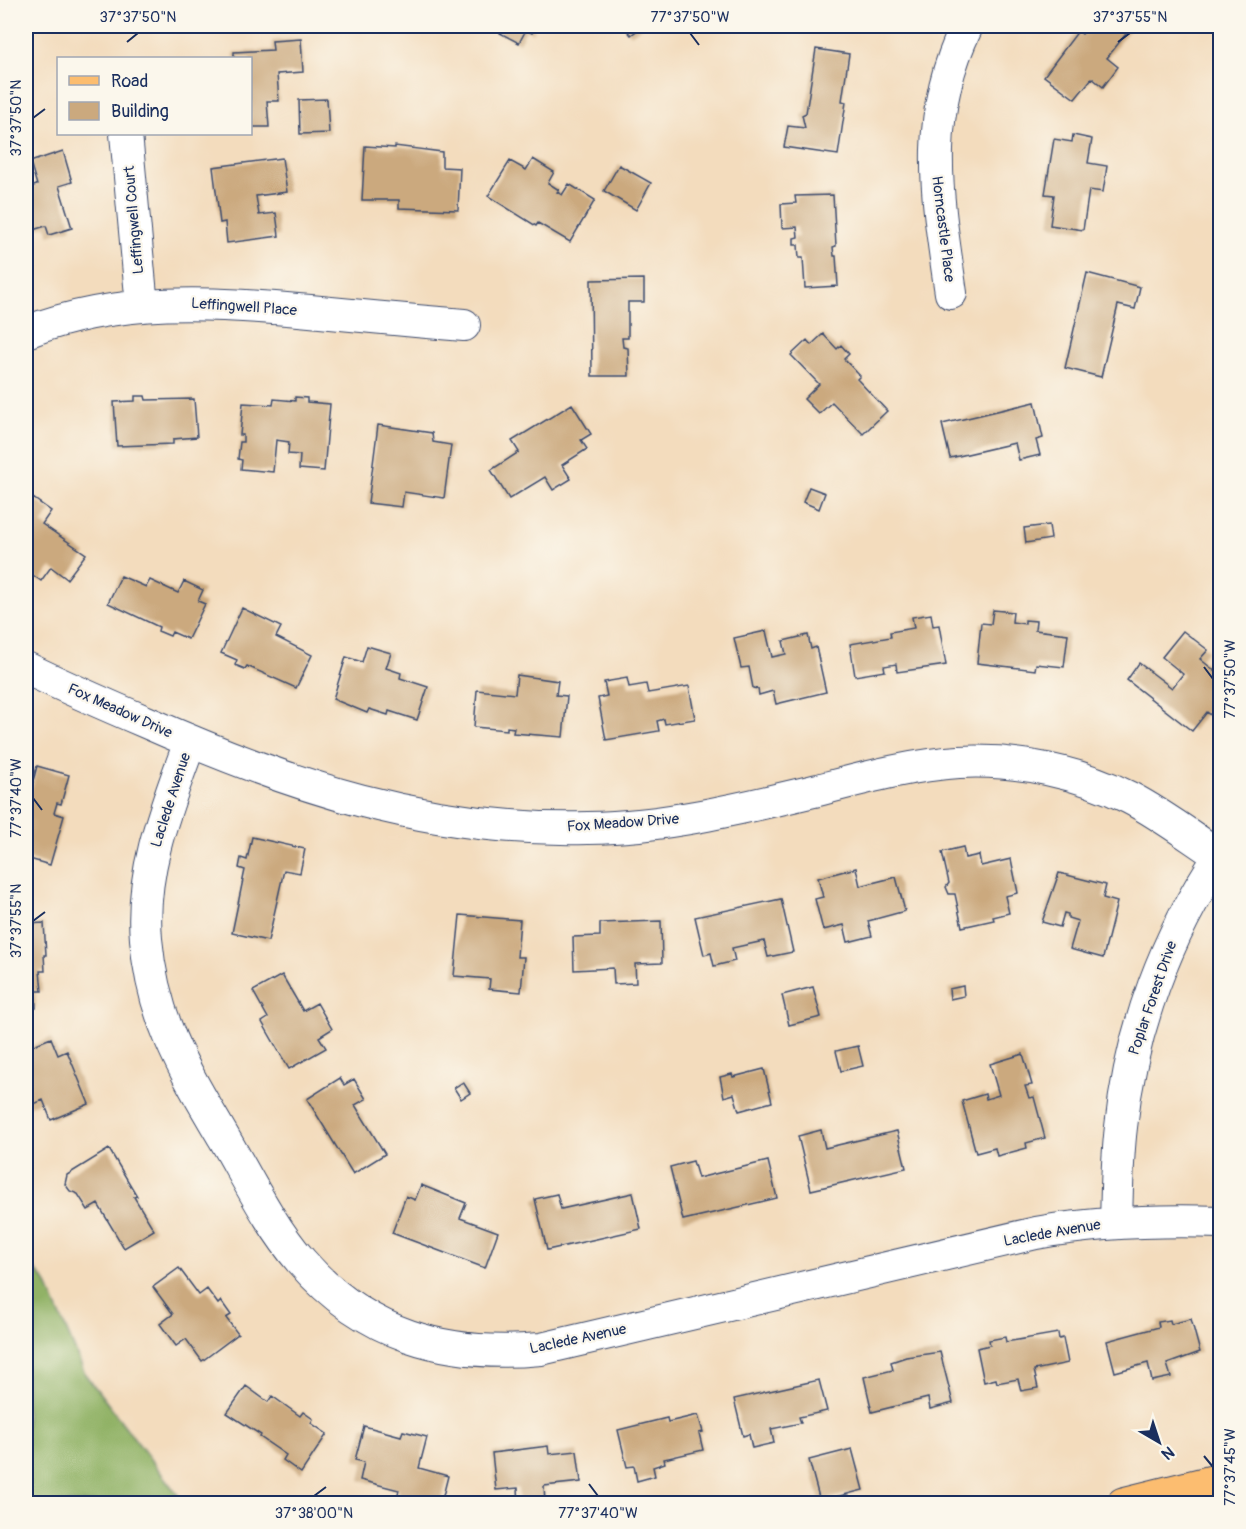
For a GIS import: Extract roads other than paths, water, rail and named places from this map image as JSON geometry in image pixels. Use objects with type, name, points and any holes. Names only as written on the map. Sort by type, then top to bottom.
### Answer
[{"type":"main road","points":[[1123,1503],[1221,1480]]},
{"type":"street","name":"Horncastle Place","points":[[951,293],[936,191],[935,160],[942,90],[966,26]]},
{"type":"street","name":"Leffingwell Court","points":[[126,135],[142,306]]},
{"type":"street","name":"Leffingwell Place","points":[[26,332],[108,309],[177,302],[464,325]]},
{"type":"street","name":"Fox Meadow Drive","points":[[26,668],[220,756],[321,791],[399,812],[483,824],[592,828],[681,820],[936,764],[963,762],[1020,765],[1075,777],[1130,798],[1220,856]]},
{"type":"street","name":"Laclede Avenue","points":[[190,742],[162,817],[147,888],[146,937],[159,1013],[178,1059],[279,1230],[300,1260],[339,1298],[392,1330],[424,1341],[475,1352],[541,1349],[1036,1233],[1087,1224],[1158,1220],[1221,1222]]},
{"type":"street","name":"Poplar Forest Drive","points":[[1116,1223],[1121,1128],[1137,1038],[1158,976],[1176,933],[1198,889],[1220,856]]}]
